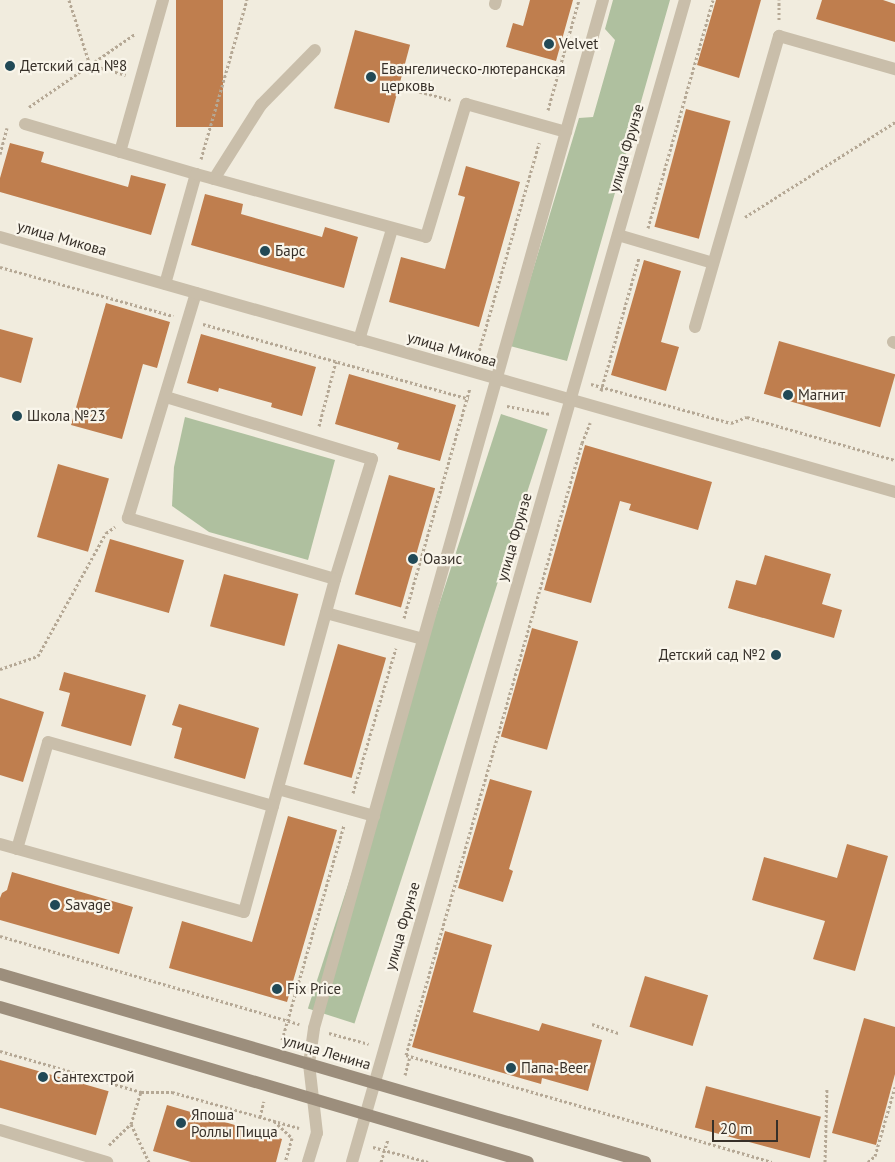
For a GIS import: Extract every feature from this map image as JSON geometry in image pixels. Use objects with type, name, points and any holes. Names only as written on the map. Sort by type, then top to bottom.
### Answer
[{"type":"street","points":[[120,152],[164,0]]},
{"type":"street","points":[[308,1162],[317,1133],[309,1064],[314,1028],[603,0]]},
{"type":"street","name":"улица Фрунзе","points":[[365,1113],[685,0]]},
{"type":"street","points":[[695,326],[779,36],[895,69]]},
{"type":"street","points":[[214,179],[261,105],[314,50]]},
{"type":"street","points":[[25,124],[426,238],[466,104],[566,132]]},
{"type":"street","points":[[165,284],[196,174]]},
{"type":"street","points":[[360,340],[392,229]]},
{"type":"street","points":[[618,235],[713,263]]},
{"type":"street","name":"улица Микова","points":[[0,237],[895,492]]},
{"type":"street","points":[[196,293],[128,518],[335,579]]},
{"type":"street","points":[[0,844],[244,912],[335,579],[372,459],[166,397]]},
{"type":"street","points":[[326,613],[423,639]]},
{"type":"street","points":[[18,849],[48,742],[273,806]]},
{"type":"street","points":[[278,789],[374,816]]},
{"type":"street","name":"улица Ленина","points":[[0,974],[645,1162]]},
{"type":"street","points":[[0,1006],[314,1097],[528,1162]]},
{"type":"street","points":[[352,1162],[365,1113]]},
{"type":"street","points":[[0,1130],[100,1160]]},
{"type":"path","points":[[70,0],[90,65]]},
{"type":"path","points":[[196,174],[247,0]]},
{"type":"path","points":[[278,1055],[468,398],[478,355],[579,0]]},
{"type":"path","points":[[596,407],[713,0]]},
{"type":"path","points":[[26,109],[158,18]]},
{"type":"path","points":[[90,65],[140,80]]},
{"type":"path","points":[[410,89],[466,104]]},
{"type":"path","points":[[722,233],[895,122]]},
{"type":"path","points":[[0,267],[468,398],[591,421],[582,443],[406,1055]]},
{"type":"path","points":[[469,352],[501,361]]},
{"type":"path","points":[[315,441],[336,361]]},
{"type":"path","points":[[576,380],[732,422],[747,416],[895,460]]},
{"type":"path","points":[[0,669],[38,656],[106,533],[128,518]]},
{"type":"path","points":[[592,1024],[618,1033]]},
{"type":"path","points":[[0,1051],[141,1092],[172,1092],[317,1133]]},
{"type":"path","points":[[260,1116],[269,1085]]},
{"type":"path","points":[[868,1162],[876,1156],[895,1086]]},
{"type":"path","points":[[825,1162],[827,1088]]},
{"type":"path","points":[[100,1160],[131,1124],[141,1092]]},
{"type":"path","points":[[273,1120],[292,1138],[285,1162]]},
{"type":"path","points":[[131,1124],[149,1162]]},
{"type":"path","points":[[357,1143],[428,1162]]},
{"type":"green space","points":[[613,0],[670,0],[567,361],[510,346],[579,118],[593,117],[615,40],[605,29]]},
{"type":"green space","points":[[501,414],[548,429],[354,1024],[308,1008]]},
{"type":"green space","points":[[185,417],[335,460],[308,560],[209,532],[172,506],[174,467]]},
{"type":"building","points":[[176,0],[223,0],[223,127],[176,127]]},
{"type":"building","points":[[530,0],[573,0],[556,61],[506,47],[513,23],[523,26]]},
{"type":"building","points":[[716,0],[761,0],[739,78],[697,65]]},
{"type":"building","points":[[822,0],[883,0],[895,4],[895,42],[816,19]]},
{"type":"building","name":"Евангелическо-лютеранская церковь","points":[[355,30],[410,45],[389,123],[334,108]]},
{"type":"building","points":[[686,109],[730,121],[699,239],[654,227]]},
{"type":"building","points":[[10,143],[44,152],[41,162],[128,187],[131,175],[166,184],[151,235],[0,192],[0,178]]},
{"type":"building","points":[[466,166],[520,182],[479,327],[389,302],[401,257],[445,269],[465,197],[458,195]]},
{"type":"building","points":[[205,194],[243,204],[241,214],[322,237],[325,227],[358,237],[344,288],[191,245]]},
{"type":"building","points":[[644,260],[681,271],[661,342],[679,347],[666,391],[611,375]]},
{"type":"building","points":[[106,303],[170,322],[157,368],[143,364],[122,439],[71,425]]},
{"type":"building","points":[[0,329],[33,338],[21,383],[0,377]]},
{"type":"building","points":[[201,334],[316,367],[302,416],[271,407],[272,403],[219,388],[218,392],[187,383]]},
{"type":"building","points":[[779,341],[895,374],[880,427],[764,394]]},
{"type":"building","points":[[349,374],[456,405],[440,461],[397,449],[399,443],[335,424]]},
{"type":"building","points":[[585,445],[712,482],[698,530],[629,510],[631,504],[620,501],[591,603],[544,590]]},
{"type":"building","points":[[58,464],[109,479],[88,552],[37,537]]},
{"type":"building","points":[[389,475],[435,488],[401,607],[355,594]]},
{"type":"building","points":[[110,539],[184,560],[169,613],[95,592]]},
{"type":"building","points":[[765,555],[831,574],[822,604],[842,610],[834,638],[728,608],[736,580],[756,585]]},
{"type":"building","points":[[224,574],[298,594],[284,646],[210,626]]},
{"type":"building","points":[[532,628],[578,641],[547,750],[501,737]]},
{"type":"building","points":[[338,644],[386,658],[352,778],[304,764]]},
{"type":"building","points":[[64,672],[146,695],[131,746],[61,726],[70,693],[59,690]]},
{"type":"building","points":[[0,698],[44,712],[23,782],[0,775]]},
{"type":"building","points":[[179,704],[259,728],[245,779],[174,758],[182,728],[172,725]]},
{"type":"building","points":[[490,779],[532,791],[509,869],[513,871],[503,902],[458,888]]},
{"type":"building","points":[[288,816],[337,830],[287,1002],[169,968],[182,921],[252,942]]},
{"type":"building","points":[[847,844],[888,856],[855,971],[813,959],[825,921],[752,900],[764,857],[837,878]]},
{"type":"building","points":[[12,872],[133,907],[119,954],[0,920],[0,898],[2,893],[7,890]]},
{"type":"building","points":[[445,931],[492,945],[473,1012],[539,1031],[542,1023],[602,1040],[588,1091],[542,1078],[541,1084],[412,1047]]},
{"type":"building","points":[[645,976],[708,995],[693,1046],[630,1027]]},
{"type":"building","points":[[864,1018],[895,1027],[895,1074],[876,1145],[832,1133]]},
{"type":"building","points":[[0,1060],[109,1091],[96,1135],[0,1108]]},
{"type":"building","points":[[706,1086],[821,1117],[810,1158],[695,1128]]},
{"type":"building","points":[[167,1105],[282,1139],[276,1162],[191,1162],[153,1151]]},
{"type":"place","name":"Velvet","points":[[549,44]]},
{"type":"place","name":"Детский сад №8","points":[[10,66]]},
{"type":"place","name":"Евангелическо-лютеранская церковь","points":[[371,77]]},
{"type":"place","name":"Барс","points":[[265,251]]},
{"type":"place","name":"Магнит","points":[[788,395]]},
{"type":"place","name":"Школа №23","points":[[17,416]]},
{"type":"place","name":"Оазис","points":[[413,559]]},
{"type":"place","name":"Детский сад №2","points":[[776,655]]},
{"type":"place","name":"Savage","points":[[55,905]]},
{"type":"place","name":"Fix Price","points":[[277,989]]},
{"type":"place","name":"Папа-Beer","points":[[511,1068]]},
{"type":"place","name":"Сантехстрой","points":[[43,1077]]},
{"type":"place","name":"Япоша Роллы Пицца","points":[[181,1123]]}]
